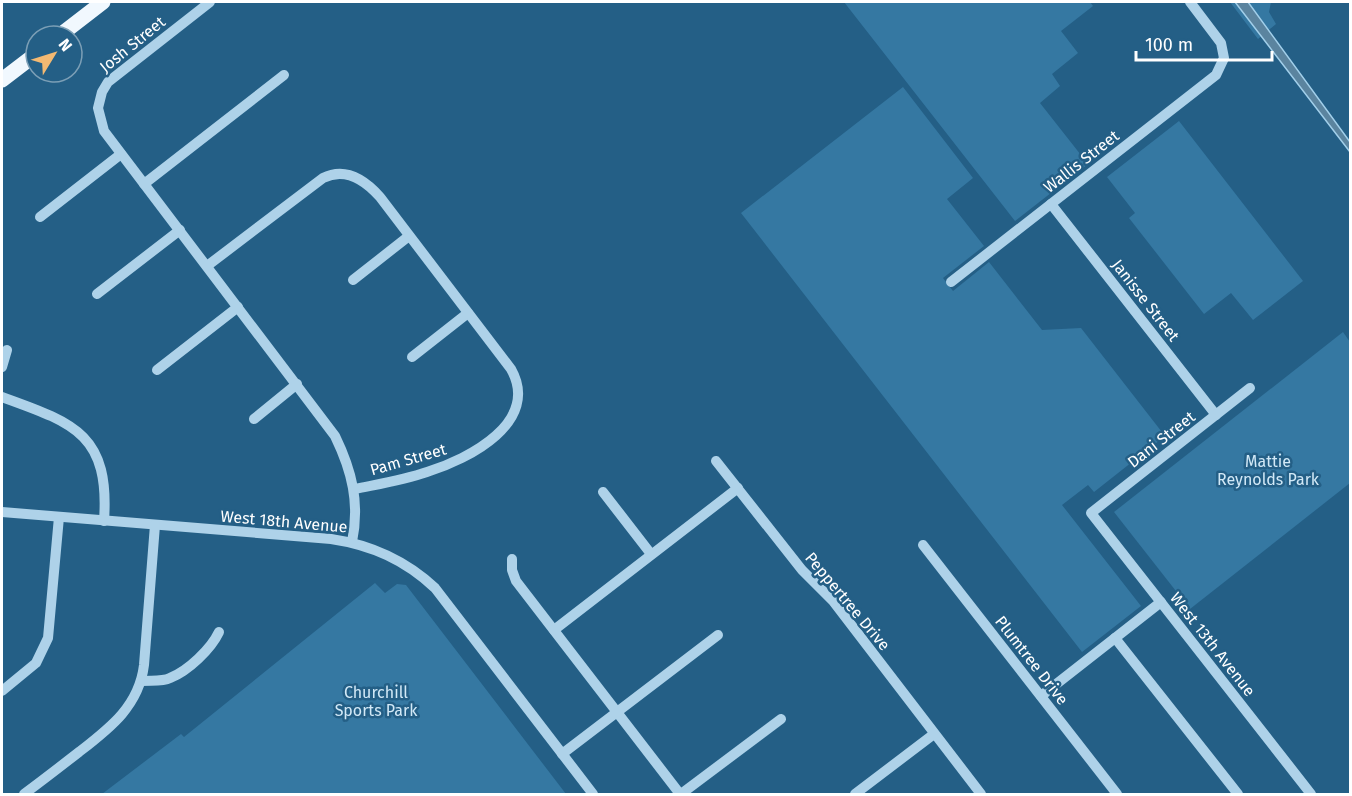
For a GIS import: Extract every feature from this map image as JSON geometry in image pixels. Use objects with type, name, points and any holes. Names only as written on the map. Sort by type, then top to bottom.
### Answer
[{"type":"main road","points":[[75,24],[103,2]]},
{"type":"main road","points":[[2,80],[24,63]]},
{"type":"street","name":"Josh Street","points":[[210,2],[110,79],[99,99],[99,117],[104,131],[121,154],[335,436],[349,468],[355,489],[355,521],[352,542]]},
{"type":"street","name":"Wallis Street","points":[[951,282],[1216,75],[1224,58],[1221,43],[1190,2]]},
{"type":"street","points":[[144,184],[284,75]]},
{"type":"street","points":[[40,217],[121,154]]},
{"type":"street","name":"Pam Street","points":[[207,266],[318,181],[333,174],[349,175],[366,183],[380,197],[511,369],[518,383],[519,400],[510,421],[485,443],[451,463],[416,476],[355,489]]},
{"type":"street","name":"Janisse Street","points":[[1051,204],[1216,415]]},
{"type":"street","points":[[97,294],[180,230]]},
{"type":"street","points":[[353,280],[409,236]]},
{"type":"street","points":[[157,370],[238,307]]},
{"type":"street","points":[[412,357],[468,313]]},
{"type":"street","points":[[2,367],[7,350]]},
{"type":"street","points":[[254,419],[297,384]]},
{"type":"street","name":"Dani Street","points":[[1091,513],[1250,388]]},
{"type":"street","points":[[2,397],[56,417],[83,437],[94,452],[102,470],[105,489],[104,521]]},
{"type":"street","name":"Peppertree Drive","points":[[716,460],[807,576],[833,601],[981,795]]},
{"type":"street","points":[[554,630],[738,488]]},
{"type":"street","points":[[603,492],[651,554]]},
{"type":"street","name":"West 18th Avenue","points":[[2,512],[352,542],[403,563],[435,588],[593,795]]},
{"type":"street","name":"West 13th Avenue","points":[[1091,513],[1311,795]]},
{"type":"street","points":[[2,691],[36,663],[48,638],[59,517]]},
{"type":"street","points":[[24,795],[114,724],[130,705],[141,681],[144,665],[155,525]]},
{"type":"street","name":"Plumtree Drive","points":[[923,544],[1117,795]]},
{"type":"street","points":[[512,559],[512,570],[516,581],[681,795],[781,719]]},
{"type":"street","points":[[1041,696],[1161,602]]},
{"type":"street","points":[[141,681],[165,680],[177,675],[209,649],[219,632]]},
{"type":"street","points":[[562,754],[718,635]]},
{"type":"street","points":[[1115,638],[1238,795]]},
{"type":"street","points":[[855,795],[934,734]]},
{"type":"green space","points":[[844,2],[1090,2],[1093,6],[1061,31],[1078,53],[1052,74],[1060,86],[1040,103],[1088,164],[1015,221]]},
{"type":"green space","points":[[1230,2],[1271,2],[1269,12],[1276,24],[1258,39]]},
{"type":"green space","points":[[903,87],[973,178],[947,199],[984,246],[943,278],[953,291],[989,262],[1042,330],[1081,328],[1165,436],[1094,492],[1088,485],[1062,505],[1141,606],[1082,652],[741,213]]},
{"type":"green space","points":[[1179,121],[1303,281],[1253,320],[1231,293],[1204,314],[1129,218],[1135,213],[1107,177]]},
{"type":"green space","name":"Mattie Reynolds Park","points":[[1343,332],[1350,342],[1350,483],[1190,609],[1114,512]]},
{"type":"green space","name":"Churchill Sports Park","points":[[375,583],[385,593],[397,584],[406,585],[566,794],[102,794],[181,734],[184,737]]},
{"type":"shaded area","points":[[1235,2],[1248,2],[1350,142],[1350,152]]}]
